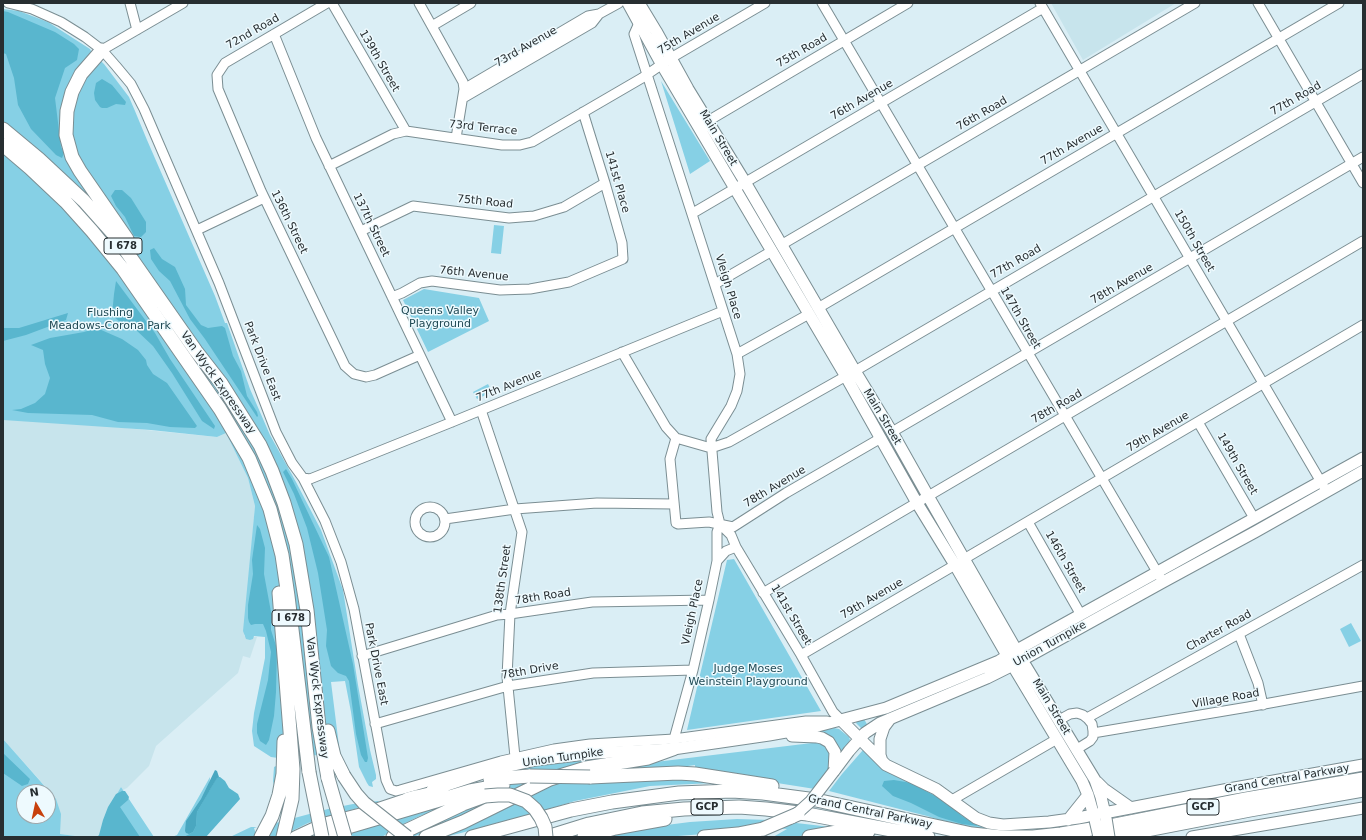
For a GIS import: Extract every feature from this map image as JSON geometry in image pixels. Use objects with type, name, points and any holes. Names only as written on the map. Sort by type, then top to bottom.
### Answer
[{"type":"highway","points":[[102,50],[81,74],[69,101],[66,120],[66,135],[72,157],[80,171],[201,346],[220,383]]},
{"type":"highway","name":"Van Wyck Expressway","points":[[3,129],[39,159],[84,201],[117,238],[220,383],[254,434],[266,458],[289,517],[296,544],[306,610],[319,727],[328,778],[345,837]]},
{"type":"highway","name":"Van Wyck Expressway","points":[[3,145],[66,202],[123,269],[217,404],[254,468],[272,515],[283,562],[309,772],[322,837]]},
{"type":"highway","points":[[254,468],[276,572],[280,605],[292,799],[283,837]]},
{"type":"highway","points":[[306,610],[320,665],[330,742],[337,763],[356,794],[364,803],[407,837]]},
{"type":"highway","points":[[426,837],[458,824],[542,782],[586,768],[648,758],[674,744]]},
{"type":"highway","points":[[260,837],[277,802],[282,781],[289,768]]},
{"type":"highway","points":[[408,799],[485,780],[530,776],[590,777],[669,773],[695,774],[800,790],[851,807]]},
{"type":"highway","name":"Grand Central Parkway","points":[[472,837],[584,807],[629,799],[679,793],[732,792],[792,796],[851,807],[960,832],[1002,837],[1033,836],[1061,834],[1110,826],[1239,800],[1363,779]]},
{"type":"highway","points":[[322,837],[341,829],[470,791],[503,785],[522,790],[541,804],[549,819],[553,837]]},
{"type":"highway","name":"GCP","points":[[1110,837],[1363,790]]},
{"type":"highway","points":[[393,837],[470,801],[485,796],[498,795],[510,795],[526,801],[535,809],[541,818],[545,827],[546,837]]},
{"type":"highway","points":[[1283,804],[1363,797]]},
{"type":"highway","points":[[508,837],[629,799]]},
{"type":"highway","name":"Grand Central Parkway","points":[[546,837],[589,824],[629,815],[711,807],[752,807],[786,811],[827,817],[927,837]]},
{"type":"highway","points":[[584,837],[615,828],[652,821],[723,814],[772,815],[870,826]]},
{"type":"highway","points":[[704,837],[760,833],[798,814]]},
{"type":"highway","points":[[809,837],[846,831],[927,837]]},
{"type":"main road","name":"Main Street","points":[[628,3],[639,23],[666,62],[688,89],[745,182],[776,248]]},
{"type":"main road","name":"Main Street","points":[[639,3],[656,31],[666,62],[735,188],[776,248],[850,373],[892,432],[928,496],[960,562],[1015,658],[1057,739],[1082,781],[1110,837]]},
{"type":"main road","name":"Main Street","points":[[850,373],[880,438],[917,503],[960,562]]},
{"type":"main road","name":"Union Turnpike","points":[[295,837],[325,823],[408,799],[470,777],[526,762],[595,752],[769,735],[814,727],[886,708],[999,661],[1015,658],[1160,577],[1254,518],[1363,458]]},
{"type":"main road","name":"Union Turnpike","points":[[760,833],[777,829],[798,814],[817,794],[860,739],[872,728],[987,678],[1081,614],[1255,532],[1363,470]]},
{"type":"main road","name":"Main Street","points":[[1015,658],[1059,720],[1095,780],[1101,797],[1099,837]]},
{"type":"main road","points":[[868,713],[868,720],[872,728]]},
{"type":"main road","points":[[882,761],[880,755],[880,739],[884,727],[890,719]]},
{"type":"main road","name":"Grand Central Parkway","points":[[841,720],[882,761],[898,771],[932,786],[976,818],[996,824],[1018,825],[1100,816],[1131,808],[1363,765]]},
{"type":"main road","points":[[769,735],[817,737],[826,739],[835,752],[836,760],[834,771]]},
{"type":"main road","points":[[1095,780],[1104,790],[1131,808]]},
{"type":"main road","points":[[1068,820],[1088,795]]},
{"type":"main road","points":[[1192,837],[1363,808]]},
{"type":"street","name":"Park Drive East","points":[[8,3],[32,10],[61,22],[102,50],[131,84],[144,109],[198,230],[276,432],[292,463],[303,478],[325,521],[342,562],[354,610],[386,780],[390,789],[396,791]]},
{"type":"street","points":[[130,3],[137,30]]},
{"type":"street","points":[[102,50],[183,3]]},
{"type":"street","name":"72nd Road","points":[[217,75],[224,63],[327,3]]},
{"type":"street","name":"139th Street","points":[[332,3],[406,131]]},
{"type":"street","points":[[419,3],[463,82],[463,93],[456,138]]},
{"type":"street","points":[[432,26],[471,3]]},
{"type":"street","name":"73rd Avenue","points":[[463,93],[592,23],[599,14],[619,3]]},
{"type":"street","name":"75th Avenue","points":[[648,74],[765,3]]},
{"type":"street","name":"147th Street","points":[[822,3],[1160,577]]},
{"type":"street","name":"75th Road","points":[[708,121],[908,3]]},
{"type":"street","name":"76th Road","points":[[715,284],[1195,3]]},
{"type":"street","points":[[1258,3],[1363,183]]},
{"type":"street","name":"77th Avenue","points":[[737,354],[1339,3]]},
{"type":"street","name":"150th Street","points":[[1042,5],[1326,491]]},
{"type":"street","name":"76th Avenue","points":[[693,213],[881,103],[1042,5]]},
{"type":"street","name":"Vleigh Place","points":[[639,23],[634,34],[693,213],[737,354],[740,374],[737,391],[731,406],[712,439],[717,512],[720,524],[717,532],[717,561],[693,670],[674,744]]},
{"type":"street","name":"137th Street","points":[[274,34],[316,138],[452,422]]},
{"type":"street","name":"73rd Terrace","points":[[329,166],[393,134],[406,131],[502,145],[520,145],[532,142],[648,74]]},
{"type":"street","name":"77th Road","points":[[712,448],[729,442],[750,431],[1363,74]]},
{"type":"street","name":"136th Street","points":[[217,75],[218,89],[264,198],[345,366],[354,374],[366,377],[375,375],[420,355]]},
{"type":"street","name":"141st Place","points":[[583,112],[622,244],[623,259]]},
{"type":"street","name":"78th Avenue","points":[[892,432],[1028,354],[1363,157]]},
{"type":"street","name":"75th Road","points":[[361,231],[413,206],[509,218],[534,216],[564,207],[605,183]]},
{"type":"street","points":[[198,230],[264,198]]},
{"type":"street","name":"78th Road","points":[[763,593],[1363,241]]},
{"type":"street","name":"76th Avenue","points":[[392,297],[420,283],[432,281],[500,290],[530,289],[569,282],[623,259]]},
{"type":"street","name":"77th Avenue","points":[[303,478],[310,479],[723,311]]},
{"type":"street","name":"79th Avenue","points":[[801,655],[1363,325]]},
{"type":"street","points":[[622,352],[666,427],[676,438],[712,448]]},
{"type":"street","name":"138th Street","points":[[481,410],[522,532],[510,614],[507,676],[514,757]]},
{"type":"street","name":"149th Street","points":[[1198,422],[1254,518]]},
{"type":"street","points":[[445,519],[515,509],[597,503],[673,504],[670,459],[676,438]]},
{"type":"street","name":"78th Avenue","points":[[673,504],[676,523],[678,524],[709,522],[733,527],[786,493],[880,438]]},
{"type":"street","name":"146th Street","points":[[1028,522],[1081,614]]},
{"type":"street","name":"141st Street","points":[[720,524],[731,536],[833,712],[841,720]]},
{"type":"street","points":[[717,561],[729,549],[736,547]]},
{"type":"street","name":"Charter Road","points":[[1087,718],[1363,565]]},
{"type":"street","name":"78th Road","points":[[362,656],[497,615],[592,602],[709,600]]},
{"type":"street","points":[[1239,634],[1258,683],[1263,705]]},
{"type":"street","name":"78th Drive","points":[[375,724],[508,686],[593,673],[693,670]]},
{"type":"street","name":"Village Road","points":[[1093,733],[1263,705],[1363,686]]},
{"type":"street","points":[[1059,720],[1070,714],[1077,713],[1087,718],[1092,724],[1093,737],[1090,742],[1077,749]]},
{"type":"street","name":"Union Turnpike","points":[[396,791],[514,757],[554,749],[590,744],[674,744],[806,721],[841,720]]},
{"type":"street","points":[[952,800],[1057,739]]},
{"type":"shaded area","points":[[1051,3],[1176,3],[1083,60]]},
{"type":"shaded area","points":[[3,11],[55,32],[79,49],[77,60],[65,68],[55,98],[61,147],[64,153],[62,158],[56,155],[31,129],[18,105],[14,78],[6,54],[3,53]]},
{"type":"shaded area","points":[[102,79],[112,85],[126,102],[125,105],[116,104],[107,108],[100,107],[95,100],[94,93],[96,83]]},
{"type":"shaded area","points":[[115,190],[122,190],[131,198],[146,222],[146,232],[141,237],[134,236],[125,217],[116,206],[111,196]]},
{"type":"shaded area","points":[[154,248],[162,259],[175,267],[185,289],[186,305],[201,325],[208,328],[222,326],[225,328],[233,356],[241,371],[247,396],[257,412],[257,417],[190,319],[170,281],[159,271],[151,259],[150,250]]},
{"type":"shaded area","points":[[116,281],[155,333],[170,359],[215,426],[214,429],[202,421],[153,346],[135,329],[120,322],[112,315]]},
{"type":"shaded area","points":[[68,313],[66,320],[26,335],[3,341],[3,328],[19,328]]},
{"type":"shaded area","points":[[99,329],[122,339],[138,350],[146,360],[147,365],[153,374],[167,383],[197,426],[195,428],[170,427],[147,423],[118,422],[92,415],[28,413],[12,410],[21,409],[35,403],[45,394],[50,378],[45,364],[43,350],[31,345],[50,338]]},
{"type":"shaded area","points":[[3,416],[217,437],[226,433],[248,478],[255,506],[244,636],[257,637],[250,658],[243,656],[238,673],[156,746],[149,766],[127,788],[123,790],[121,787],[103,837],[83,837],[60,834],[56,812],[56,784],[43,784],[3,739]]},
{"type":"shaded area","points":[[286,469],[329,557],[353,664],[368,758],[367,762],[365,762],[361,755],[356,734],[349,681],[346,676],[338,673],[331,666],[326,646],[327,630],[318,573],[307,528],[294,494],[283,472]]},
{"type":"shaded area","points":[[257,525],[260,529],[265,548],[264,574],[271,612],[271,630],[277,649],[274,716],[269,740],[266,745],[260,741],[257,733],[257,724],[268,680],[271,652],[263,624],[251,625],[248,618],[248,605],[253,574],[252,560]]},
{"type":"shaded area","points":[[3,753],[30,779],[28,784],[19,784],[3,773]]},
{"type":"shaded area","points":[[215,770],[217,771],[219,777],[197,812],[196,826],[193,832],[189,834],[186,833],[186,821],[201,799]]},
{"type":"shaded area","points":[[217,777],[220,777],[225,781],[229,788],[238,794],[240,799],[206,837],[184,837],[193,832],[196,826],[197,812]]},
{"type":"shaded area","points":[[894,780],[911,783],[937,797],[978,826],[962,824],[939,817],[893,796],[882,786],[884,781]]},
{"type":"shaded area","points":[[125,791],[129,797],[128,800],[120,807],[140,837],[97,837],[108,807],[116,794]]},
{"type":"green space","name":"Flushing Meadows-Corona Park","points":[[3,9],[19,11],[48,22],[90,49],[92,53],[104,64],[129,97],[215,296],[225,323],[227,323],[250,389],[270,435],[321,530],[343,590],[358,685],[376,775],[376,779],[372,782],[373,787],[369,786],[359,767],[345,681],[331,682],[340,754],[280,757],[274,786],[274,767],[278,765],[278,758],[271,757],[254,746],[252,731],[265,658],[265,637],[254,636],[253,639],[246,639],[243,631],[255,506],[248,478],[226,433],[217,437],[151,430],[3,420]]},
{"type":"green space","points":[[661,81],[710,161],[690,174]]},
{"type":"green space","points":[[494,225],[504,226],[501,254],[491,253]]},
{"type":"green space","name":"Queens Valley Playground","points":[[424,289],[479,298],[489,321],[428,352],[403,300]]},
{"type":"green space","points":[[488,384],[492,392],[477,399],[473,392]]},
{"type":"green space","name":"Judge Moses Weinstein Playground","points":[[734,559],[821,711],[687,730],[727,560]]},
{"type":"green space","points":[[1351,623],[1361,641],[1349,647],[1340,629]]},
{"type":"green space","points":[[864,719],[868,726],[862,729],[856,723],[857,721]]},
{"type":"green space","points":[[834,728],[839,729],[849,737],[850,740],[841,752],[822,733],[822,731]]},
{"type":"green space","points":[[3,739],[43,784],[16,784],[16,824],[56,824],[56,799],[61,814],[60,834],[83,837],[3,837]]},
{"type":"green space","points":[[820,742],[829,750],[832,760],[829,769],[815,789],[695,770],[695,765],[667,769],[667,776],[713,783],[650,786],[575,801],[520,818],[445,837],[436,837],[545,784],[639,764]]},
{"type":"green space","points":[[863,750],[887,772],[906,779],[1000,830],[980,829],[949,823],[829,791]]},
{"type":"green space","points":[[610,757],[445,826],[412,837],[402,837],[513,772],[513,769],[548,763]]},
{"type":"green space","points":[[210,777],[206,837],[172,837],[177,835]]},
{"type":"green space","points":[[121,787],[154,837],[103,837],[108,810]]},
{"type":"green space","points":[[473,795],[422,815],[399,826],[382,837],[330,837]]},
{"type":"green space","points":[[379,802],[308,823],[290,832],[290,837],[230,837],[251,827],[257,827],[254,828],[256,834],[272,824],[328,809]]},
{"type":"green space","points":[[737,819],[770,820],[831,827],[797,837],[773,837],[787,829],[759,827],[730,832],[665,837],[602,837],[643,828],[690,822]]}]
